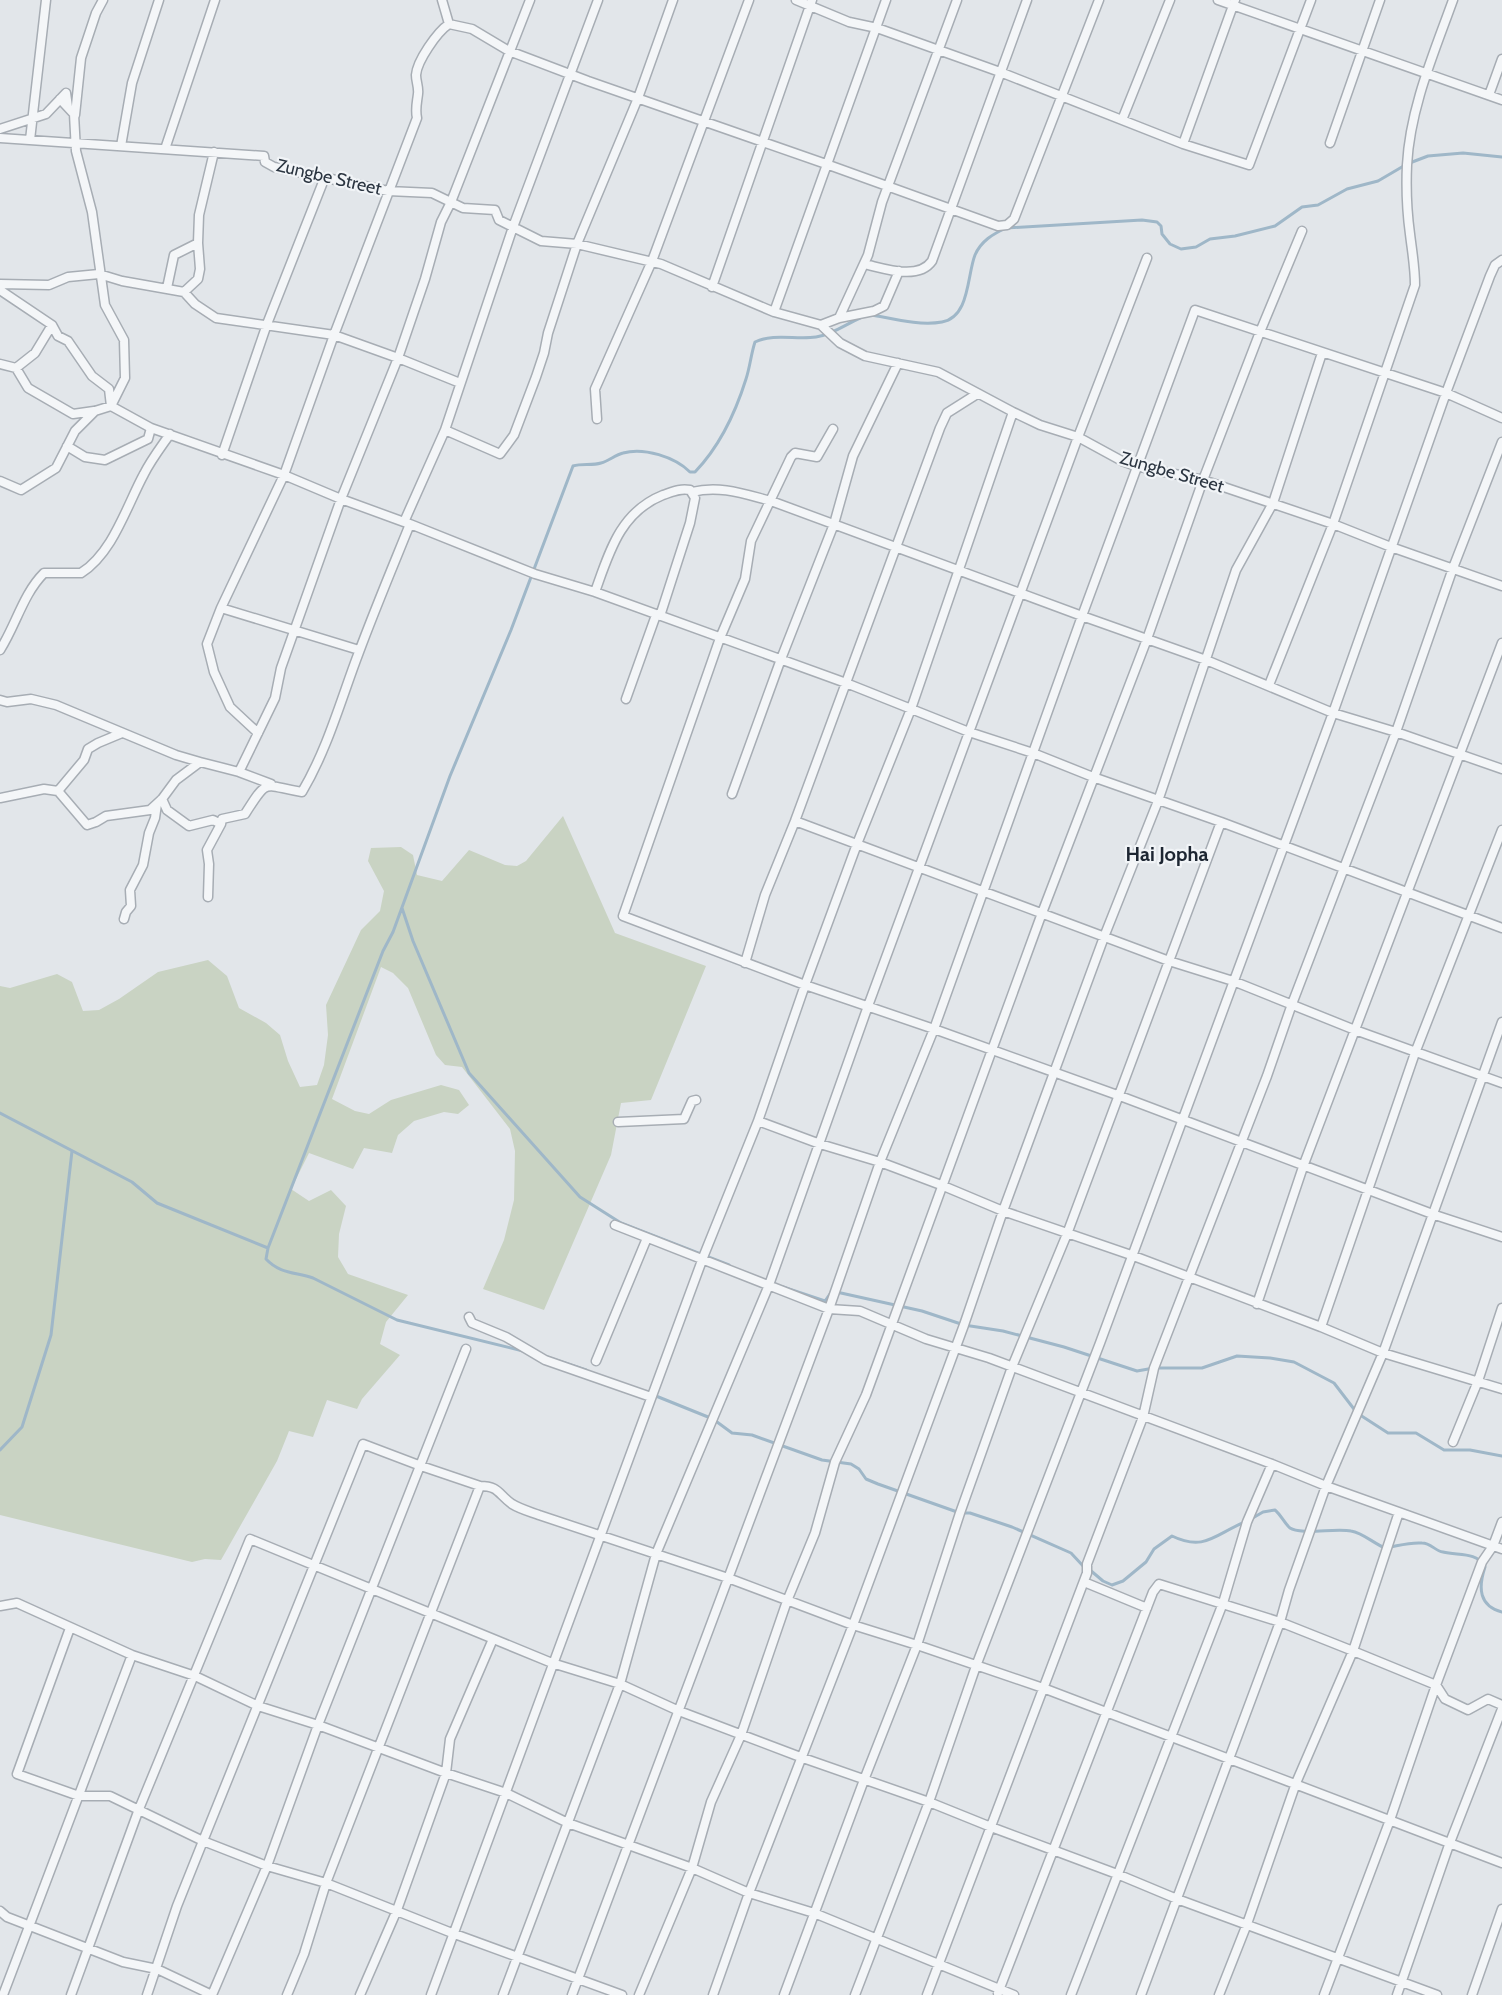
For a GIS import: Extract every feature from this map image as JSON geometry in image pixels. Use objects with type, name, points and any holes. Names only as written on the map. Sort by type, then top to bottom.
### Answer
[{"type":"street","points":[[30,140],[46,0]]},
{"type":"street","points":[[72,142],[81,58],[96,13],[103,0]]},
{"type":"street","points":[[121,146],[132,83],[159,0]]},
{"type":"street","points":[[165,149],[215,0]]},
{"type":"street","points":[[442,0],[449,24]]},
{"type":"street","points":[[239,772],[275,698],[281,668],[341,499],[398,358],[425,279],[441,222],[451,202],[530,0]]},
{"type":"street","points":[[0,700],[7,702],[31,699],[56,705],[176,755],[302,792],[317,768],[407,523],[445,430],[513,227],[598,0]]},
{"type":"street","points":[[445,430],[500,454],[514,435],[542,361],[548,333],[577,244],[638,98],[673,0]]},
{"type":"street","points":[[597,419],[595,389],[652,261],[749,0]]},
{"type":"street","points":[[796,0],[811,3],[849,22],[877,28],[1000,72],[1183,144],[1248,165],[1311,0]]},
{"type":"street","points":[[774,312],[886,0]]},
{"type":"street","points":[[839,318],[864,264],[887,187],[957,0]]},
{"type":"street","points":[[864,264],[899,271],[917,270],[929,265],[1027,0]]},
{"type":"street","points":[[258,733],[230,707],[214,672],[207,644],[221,608],[284,475],[334,335],[417,118],[415,110],[419,92],[416,73],[428,47],[444,27],[449,24],[472,29],[509,51],[570,74],[998,226],[1006,225],[1014,219],[1099,0]]},
{"type":"street","points":[[1122,120],[1170,0]]},
{"type":"street","points":[[1218,0],[1234,3],[1300,30],[1502,100]]},
{"type":"street","points":[[1330,143],[1380,0]]},
{"type":"street","points":[[1269,685],[1333,524],[1415,285],[1407,164],[1414,119],[1453,0]]},
{"type":"street","points":[[712,287],[811,3]]},
{"type":"street","points":[[1183,144],[1234,3]]},
{"type":"street","points":[[1489,95],[1502,59]]},
{"type":"street","points":[[0,129],[42,116],[51,110],[66,93],[72,142]]},
{"type":"street","points":[[0,364],[16,368],[28,388],[73,414],[111,406],[125,378],[124,340],[121,331],[106,310],[99,274],[92,212],[76,151],[74,114],[60,99]]},
{"type":"street","name":"Zungbe Street","points":[[0,138],[264,156],[265,162],[274,167],[388,191],[432,194],[463,208],[495,210],[498,220],[541,241],[577,244],[652,261],[774,312],[823,327],[840,344],[865,356],[939,372],[1040,425],[1078,437],[1137,466],[1203,480],[1274,503],[1391,547],[1502,585]]},
{"type":"street","points":[[184,292],[198,279],[200,268],[198,215],[214,152]]},
{"type":"street","points":[[222,454],[267,324],[323,182]]},
{"type":"street","points":[[639,1995],[692,1868],[711,1802],[741,1735],[787,1600],[815,1533],[835,1462],[866,1395],[991,1050],[1147,639],[1203,480],[1302,231]]},
{"type":"street","points":[[167,288],[174,255],[198,243]]},
{"type":"street","points":[[503,1995],[620,1684],[656,1554],[769,1285],[969,732],[1078,437],[1148,258]]},
{"type":"street","points":[[855,1995],[929,1802],[976,1666],[1028,1534],[1333,713],[1446,393],[1490,276],[1495,266],[1502,260]]},
{"type":"street","points":[[823,327],[839,318],[874,311],[884,306],[899,271]]},
{"type":"street","points":[[0,284],[49,285],[68,277],[99,274],[123,281],[167,288],[184,292],[195,304],[216,318],[334,335],[460,383]]},
{"type":"street","points":[[0,290],[52,325],[58,336],[68,341],[92,376],[109,389],[111,406]]},
{"type":"street","points":[[572,1995],[829,1309],[880,1162],[934,1029],[1194,310],[1446,393],[1502,418]]},
{"type":"street","points":[[16,368],[35,353],[52,325]]},
{"type":"street","points":[[713,1995],[749,1893],[853,1625],[955,1348],[1002,1211],[1055,1074],[1104,937],[1158,801],[1236,570],[1274,503],[1322,353]]},
{"type":"street","points":[[732,794],[781,659],[834,524],[853,456],[898,363]]},
{"type":"street","points":[[746,963],[765,895],[795,821],[943,420],[953,408],[977,393]]},
{"type":"street","points":[[111,406],[151,428],[284,475],[535,574],[595,592],[781,659],[969,732],[1221,822],[1502,928]]},
{"type":"street","points":[[0,481],[21,490],[56,468],[75,431],[95,411]]},
{"type":"street","points":[[431,1995],[703,1258],[758,1121],[857,844],[911,709],[1013,412]]},
{"type":"street","points":[[67,446],[85,457],[105,460],[148,439],[151,428]]},
{"type":"street","points":[[833,429],[817,457],[795,453],[791,457],[751,541],[745,579],[720,638],[623,916],[805,985],[1120,1096],[1435,1215],[1502,1237]]},
{"type":"street","points":[[0,650],[11,633],[30,591],[44,573],[81,573],[101,552],[117,531],[142,476],[170,434]]},
{"type":"street","points":[[927,1995],[1084,1582],[1143,1417],[1154,1368],[1187,1278],[1267,1076],[1292,1004],[1396,732],[1453,568],[1502,441]]},
{"type":"street","points":[[595,592],[615,540],[643,504],[676,490],[687,489],[692,492],[695,498],[690,523],[626,699]]},
{"type":"street","points":[[692,492],[730,490],[771,501],[1020,594],[1206,660],[1333,713],[1502,769]]},
{"type":"street","points":[[221,608],[359,650]]},
{"type":"street","points":[[1257,1304],[1304,1164],[1502,643]]},
{"type":"street","points":[[58,790],[84,760],[88,750],[98,742],[122,733]]},
{"type":"street","points":[[0,798],[44,789],[58,790],[87,825],[106,816],[145,812],[160,801],[176,780],[201,762]]},
{"type":"street","points":[[208,897],[207,850],[222,819],[244,814],[264,787],[272,784]]},
{"type":"street","points":[[160,801],[167,810],[189,825],[213,820],[221,824]]},
{"type":"street","points":[[124,919],[131,906],[130,890],[143,865],[149,833],[160,801]]},
{"type":"street","points":[[795,821],[1169,961],[1233,981],[1415,1053],[1502,1083]]},
{"type":"street","points":[[784,1995],[864,1779],[917,1645],[1012,1367],[1067,1234],[1120,1096],[1221,822]]},
{"type":"street","points":[[1321,1327],[1415,1053],[1502,830]]},
{"type":"street","points":[[1141,1995],[1280,1622],[1326,1486],[1383,1353],[1435,1215],[1502,1022]]},
{"type":"street","points":[[618,1122],[684,1119],[692,1101],[696,1100]]},
{"type":"street","points":[[758,1121],[820,1144],[880,1162],[1002,1211],[1131,1256],[1321,1327],[1383,1353],[1502,1389]]},
{"type":"street","points":[[615,1225],[829,1309],[860,1311],[926,1340],[1012,1367],[1326,1486],[1498,1547]]},
{"type":"street","points":[[596,1361],[647,1238]]},
{"type":"street","points":[[1453,1442],[1478,1381],[1502,1308]]},
{"type":"street","points":[[469,1317],[472,1323],[506,1337],[545,1360],[651,1397]]},
{"type":"street","points":[[0,1911],[7,1917],[123,1962],[157,1970],[212,1995],[267,1866],[318,1725],[466,1348]]},
{"type":"street","points":[[147,1995],[202,1841],[363,1444],[480,1486],[489,1486],[499,1490],[512,1504],[539,1515],[728,1578],[853,1625],[1043,1688],[1229,1760],[1296,1783],[1449,1845],[1502,1863]]},
{"type":"street","points":[[1071,1995],[1223,1603],[1247,1522],[1272,1464]]},
{"type":"street","points":[[287,1995],[304,1954],[326,1883],[480,1486]]},
{"type":"street","points":[[1219,1995],[1247,1924],[1296,1783],[1353,1651],[1400,1512]]},
{"type":"street","points":[[1324,1995],[1390,1820],[1436,1685],[1482,1562],[1498,1547],[1502,1522]]},
{"type":"street","points":[[71,1995],[139,1809],[250,1539],[552,1663],[620,1684],[679,1711],[741,1735],[929,1802],[1337,1960],[1437,1995]]},
{"type":"street","points":[[1084,1582],[1147,1608]]},
{"type":"street","points":[[998,1992],[1155,1587],[1159,1584],[1280,1622],[1353,1651],[1436,1685],[1445,1699],[1468,1710],[1488,1700],[1502,1707],[1449,1845],[1397,1995]]},
{"type":"street","points":[[0,1606],[17,1603],[132,1655],[195,1676],[258,1706],[318,1725],[506,1793],[568,1823],[692,1868],[749,1893],[814,1913],[939,1964],[998,1992],[1014,1995]]},
{"type":"street","points":[[70,1628],[17,1774],[79,1796],[110,1796],[202,1841],[267,1866],[326,1883],[452,1933],[518,1955],[622,1995]]},
{"type":"street","points":[[360,1995],[397,1910],[446,1773],[450,1738],[493,1639]]},
{"type":"street","points":[[3,1995],[132,1655]]},
{"type":"street","points":[[1472,1995],[1502,1909]]},
{"type":"green space","points":[[563,816],[615,933],[706,966],[651,1100],[621,1103],[611,1155],[544,1310],[483,1289],[504,1240],[514,1200],[515,1151],[510,1129],[462,1067],[445,1065],[436,1055],[408,988],[393,973],[381,967],[332,1099],[355,1111],[369,1114],[391,1100],[441,1085],[459,1090],[469,1105],[458,1114],[444,1112],[414,1121],[398,1135],[392,1153],[364,1148],[353,1169],[309,1153],[291,1189],[309,1201],[331,1190],[346,1206],[339,1234],[338,1257],[348,1274],[408,1295],[386,1322],[380,1344],[400,1355],[362,1399],[357,1409],[327,1400],[313,1437],[289,1431],[277,1461],[221,1560],[205,1559],[192,1562],[0,1515],[0,986],[10,988],[57,974],[72,982],[83,1011],[99,1010],[158,972],[208,960],[227,976],[239,1008],[266,1023],[280,1035],[288,1061],[300,1087],[317,1085],[324,1065],[328,1035],[326,1005],[361,930],[380,911],[384,891],[368,861],[371,848],[401,847],[413,855],[417,875],[442,881],[469,850],[505,865],[517,866],[526,861]]},
{"type":"waterway","points":[[872,315],[925,323],[951,319],[963,304],[972,263],[978,250],[988,238],[1006,228],[1142,220],[1157,222],[1161,226],[1162,234],[1170,244],[1181,249],[1196,247],[1210,239],[1235,236],[1275,226],[1302,207],[1318,205],[1347,189],[1378,181],[1407,164],[1428,156],[1463,153],[1502,157]]},
{"type":"waterway","points":[[0,1113],[132,1182],[157,1203],[268,1248],[383,951],[393,932],[450,776],[511,630],[573,466],[598,464],[623,453],[640,451],[668,458],[690,472],[695,472],[712,451],[732,416],[746,379],[755,342],[777,337],[822,336],[860,318]]},
{"type":"waterway","points":[[402,908],[413,941],[469,1073],[580,1197],[621,1223],[729,1265]]},
{"type":"waterway","points":[[0,1450],[22,1427],[51,1335],[72,1151]]},
{"type":"waterway","points":[[268,1248],[266,1259],[271,1264],[288,1272],[313,1278],[397,1320],[523,1351]]},
{"type":"waterway","points":[[783,1287],[825,1301],[832,1291],[922,1311],[964,1325],[1003,1331],[1064,1347],[1137,1371],[1154,1368],[1202,1368],[1237,1356],[1294,1362],[1334,1383],[1357,1413],[1388,1433],[1416,1433],[1444,1450],[1470,1450],[1502,1456]]},
{"type":"waterway","points":[[544,1356],[586,1370]]},
{"type":"waterway","points":[[656,1396],[713,1419],[732,1433],[752,1435],[822,1460],[851,1464],[859,1469],[866,1479],[878,1484],[960,1513],[970,1513],[1012,1527],[1071,1553],[1084,1567]]},
{"type":"waterway","points":[[1251,1519],[1263,1512],[1275,1510],[1288,1526],[1295,1530],[1351,1531],[1385,1548],[1422,1543],[1440,1551],[1472,1556],[1485,1567],[1481,1582],[1485,1601],[1494,1609],[1502,1612]]},
{"type":"waterway","points":[[1090,1570],[1112,1585],[1123,1581],[1146,1562],[1154,1549],[1172,1536],[1202,1542],[1245,1522]]},
{"type":"district","name":"Hai Jopha","points":[[1167,854]]}]
